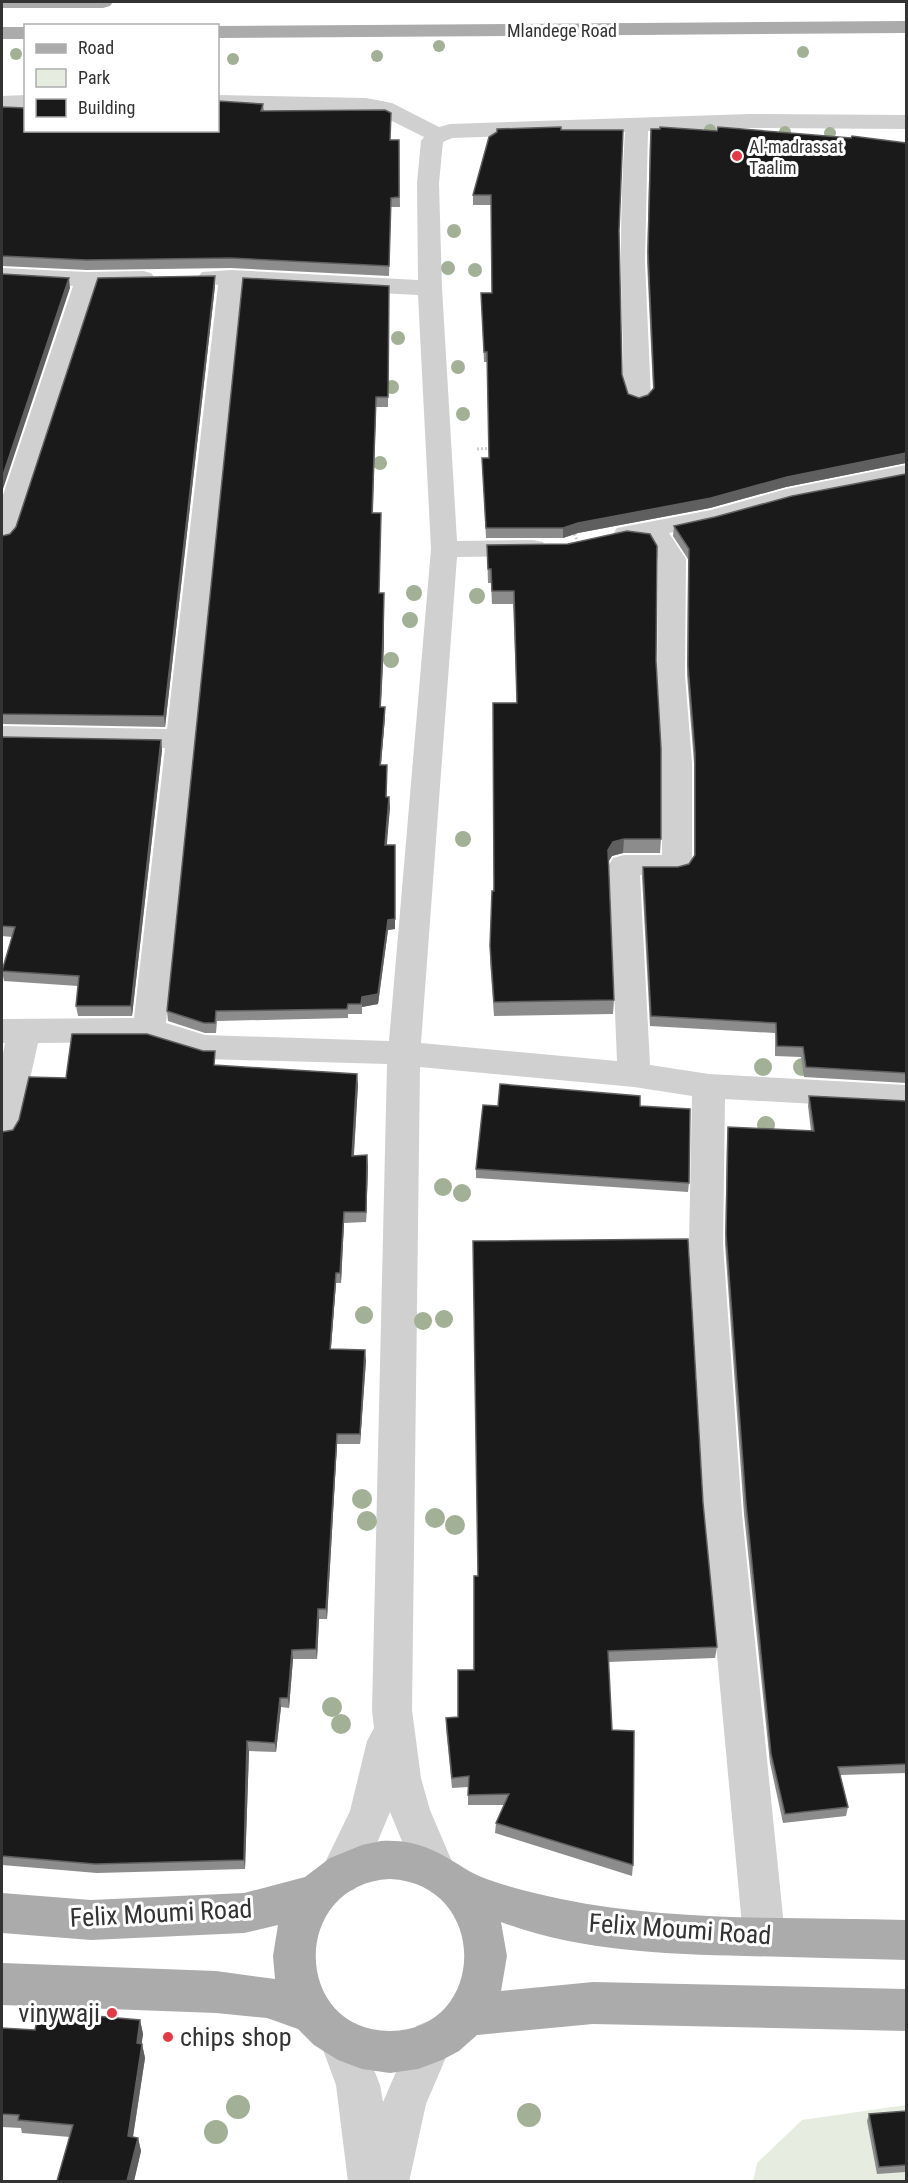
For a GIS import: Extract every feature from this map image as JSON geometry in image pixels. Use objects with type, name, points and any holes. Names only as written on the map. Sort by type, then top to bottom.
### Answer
[{"type":"main road","points":[[2,2],[102,2],[99,24]]},
{"type":"main road","name":"Mlandege Road","points":[[219,32],[554,20],[906,27]]},
{"type":"main road","points":[[2,33],[24,33]]},
{"type":"main road","points":[[2,1984],[216,1992],[267,1997],[325,2025],[362,2047],[384,2050],[408,2049],[431,2041],[449,2031],[465,2015],[481,1991],[488,1963],[486,1935],[476,1909],[447,1879],[413,1863],[387,1861],[363,1865],[329,1883],[303,1913],[293,1937],[292,1963],[297,1989],[325,2025]]},
{"type":"main road","name":"Felix Moumi Road","points":[[447,1879],[519,1909],[606,1927],[682,1934],[906,1940]]},
{"type":"main road","name":"Felix Moumi Road","points":[[2,1914],[91,1920],[244,1912],[283,1904],[329,1883]]},
{"type":"main road","points":[[465,2015],[593,2003],[906,2010]]},
{"type":"street","points":[[2,102],[24,102]]},
{"type":"street","points":[[219,102],[366,105],[384,108],[437,135]]},
{"type":"street","points":[[329,1883],[360,1840],[371,1814],[380,1782],[392,1710],[404,1053],[444,549],[441,452],[430,288],[428,183],[432,141],[437,135],[450,132],[750,121],[906,122]]},
{"type":"street","points":[[637,125],[632,188],[632,278],[639,398]]},
{"type":"street","points":[[2,275],[87,279],[231,277],[430,288]]},
{"type":"street","points":[[149,1030],[231,277]]},
{"type":"street","points":[[2,536],[87,279]]},
{"type":"street","points":[[444,549],[626,534],[714,517],[786,498],[906,473]]},
{"type":"street","points":[[626,534],[658,539],[672,559],[670,675],[677,763],[677,864],[624,865],[634,1075]]},
{"type":"street","points":[[2,735],[181,739]]},
{"type":"street","points":[[2,1130],[13,1031],[149,1030],[205,1047],[404,1053],[634,1075],[709,1086],[906,1098]]},
{"type":"street","points":[[709,1086],[706,1244],[721,1490],[764,1936]]},
{"type":"street","points":[[392,1710],[401,1778],[414,1819],[447,1879]]},
{"type":"street","points":[[325,2025],[358,2085],[371,2181]]},
{"type":"street","points":[[386,2181],[404,2104],[431,2041]]},
{"type":"path","points":[[441,452],[495,448]]},
{"type":"green space","points":[[906,2105],[906,2181],[753,2182],[757,2163],[802,2120]]},
{"type":"building","points":[[219,101],[263,104],[261,111],[385,110],[391,113],[390,140],[399,140],[399,197],[391,198],[389,266],[230,258],[86,260],[2,256],[2,107],[24,108],[24,132],[219,132]]},
{"type":"building","points":[[561,127],[561,130],[623,130],[619,231],[622,375],[628,394],[639,398],[648,395],[654,388],[648,252],[651,129],[660,129],[660,127],[717,131],[718,127],[851,138],[852,136],[906,143],[906,453],[787,477],[711,498],[578,523],[563,528],[486,528],[482,458],[489,458],[487,352],[484,352],[481,293],[492,293],[491,195],[473,195],[489,137],[497,132],[497,129]]},
{"type":"building","points":[[2,274],[69,278],[2,478]]},
{"type":"building","points":[[215,276],[164,716],[2,714],[2,536],[10,534],[16,527],[98,278]]},
{"type":"building","points":[[243,278],[389,286],[388,397],[376,397],[372,513],[381,513],[379,593],[384,593],[380,707],[385,707],[380,765],[387,765],[386,797],[389,797],[385,845],[395,845],[395,919],[388,920],[378,994],[362,997],[361,1004],[348,1004],[347,1009],[216,1011],[215,1023],[204,1023],[167,1011]]},
{"type":"building","points":[[906,474],[906,1073],[806,1067],[803,1047],[777,1046],[776,1023],[651,1016],[643,867],[678,867],[689,864],[695,855],[695,753],[688,665],[689,549],[674,526],[792,496]]},
{"type":"building","points":[[627,531],[650,534],[657,546],[656,661],[661,749],[661,839],[624,839],[613,842],[608,850],[614,1000],[494,1002],[490,946],[492,891],[494,891],[493,703],[517,703],[514,591],[492,591],[487,545],[568,544]]},
{"type":"building","points":[[2,737],[161,740],[131,1006],[76,1006],[79,976],[2,971],[15,927],[2,926]]},
{"type":"building","points":[[72,1034],[147,1034],[203,1051],[215,1051],[214,1065],[357,1074],[352,1156],[367,1155],[366,1212],[344,1212],[340,1273],[336,1273],[330,1349],[365,1350],[360,1434],[337,1434],[326,1609],[318,1609],[316,1649],[292,1650],[288,1698],[280,1698],[275,1743],[247,1741],[244,1860],[95,1864],[2,1856],[2,1132],[13,1130],[19,1120],[29,1077],[66,1078]]},
{"type":"building","points":[[500,1084],[640,1096],[640,1106],[690,1109],[689,1183],[476,1169],[483,1105],[498,1106]]},
{"type":"building","points":[[809,1096],[906,1101],[906,1764],[838,1767],[848,1807],[785,1814],[771,1754],[746,1504],[726,1234],[728,1127],[814,1131]]},
{"type":"building","points":[[688,1239],[703,1503],[717,1647],[608,1651],[612,1730],[634,1731],[633,1865],[496,1823],[509,1794],[468,1795],[469,1776],[452,1778],[446,1718],[458,1717],[458,1670],[474,1670],[474,1576],[478,1576],[473,1241]]},
{"type":"building","points":[[39,2011],[140,2020],[137,2043],[142,2044],[128,2136],[138,2138],[127,2181],[57,2181],[73,2125],[18,2120],[19,2115],[2,2114],[2,2028],[35,2030]]},
{"type":"building","points":[[906,2111],[906,2165],[879,2167],[869,2114]]},
{"type":"place","name":"Al-madrassat Taalim","points":[[737,156]]},
{"type":"place","name":"vinywaji","points":[[112,2013]]},
{"type":"place","name":"chips shop","points":[[168,2037]]}]
